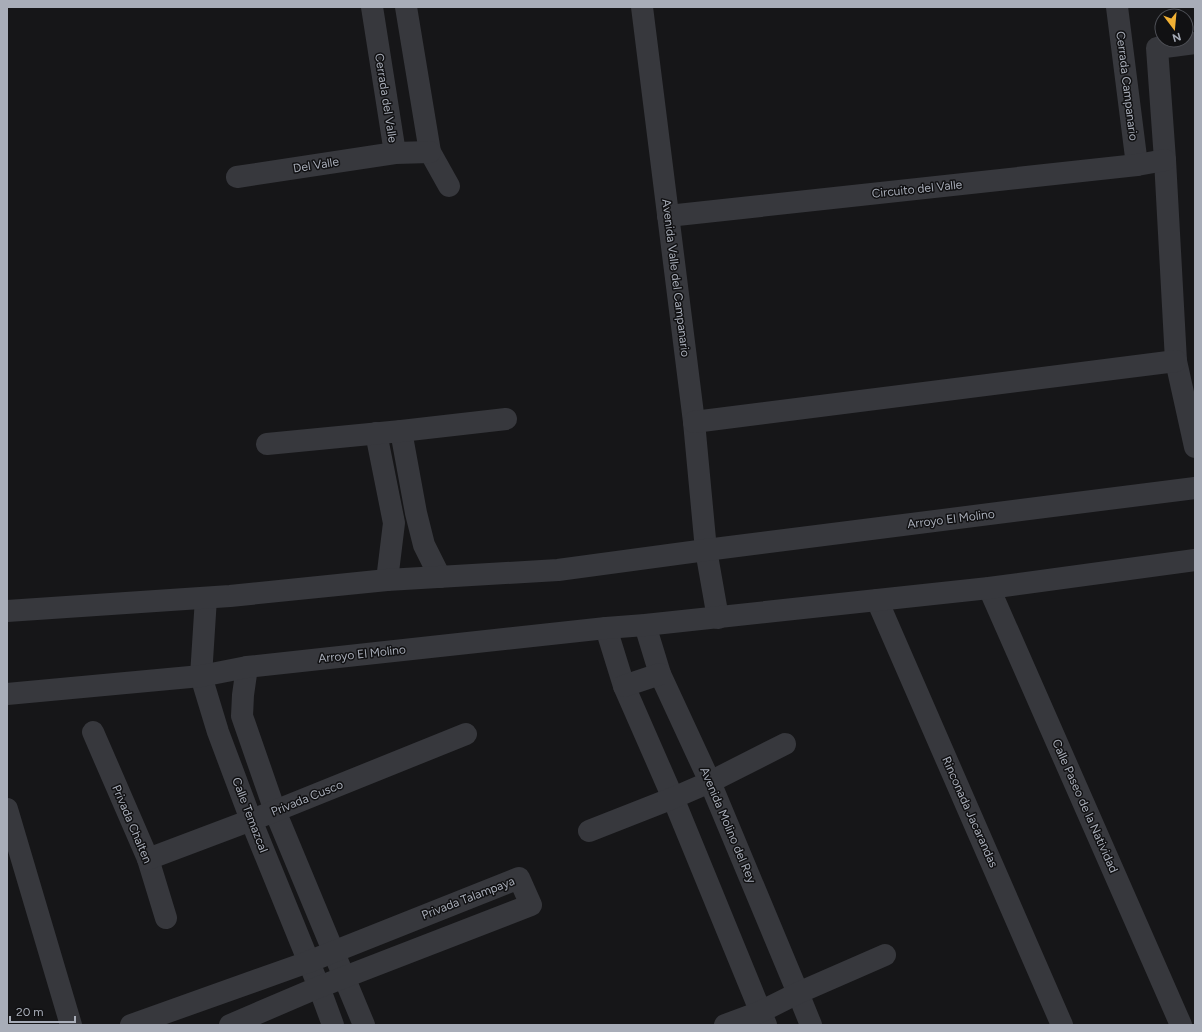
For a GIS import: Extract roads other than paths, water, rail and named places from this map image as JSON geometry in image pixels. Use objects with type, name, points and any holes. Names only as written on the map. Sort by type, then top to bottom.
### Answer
[{"type":"street","name":"Cerrada del Valle","points":[[372,7],[395,153],[430,152]]},
{"type":"street","points":[[406,7],[430,152],[449,186]]},
{"type":"street","name":"Avenida Valle del Campanario","points":[[642,7],[694,422],[706,550]]},
{"type":"street","name":"Cerrada Campanario","points":[[1117,7],[1137,165]]},
{"type":"street","points":[[1195,43],[1157,48],[1176,361],[1195,447]]},
{"type":"street","name":"Del Valle","points":[[237,177],[395,153]]},
{"type":"street","name":"Circuito del Valle","points":[[668,216],[1137,165],[1165,160]]},
{"type":"street","points":[[694,422],[1176,361]]},
{"type":"street","points":[[267,444],[506,419]]},
{"type":"street","points":[[401,431],[416,513],[424,545],[440,577]]},
{"type":"street","points":[[376,433],[394,523],[387,580]]},
{"type":"street","name":"Arroyo El Molino","points":[[7,611],[206,598],[387,580],[558,570],[1195,488]]},
{"type":"street","points":[[706,550],[715,594],[718,618]]},
{"type":"street","name":"Arroyo El Molino","points":[[7,694],[200,676],[247,667],[989,588],[1195,560]]},
{"type":"street","name":"Calle Paseo de la Natividad","points":[[989,588],[1181,1025]]},
{"type":"street","name":"Calle Temazcal","points":[[206,598],[200,676],[218,732],[333,1025]]},
{"type":"street","name":"Rinconada Jacarandas","points":[[877,600],[1062,1025]]},
{"type":"street","name":"Avenida Molino del Rey","points":[[645,625],[660,674],[710,782],[811,1025]]},
{"type":"street","points":[[606,628],[624,686],[673,798],[763,1018]]},
{"type":"street","name":"Calle Temazcal","points":[[247,667],[242,695],[242,716],[275,811],[364,1025]]},
{"type":"street","points":[[624,686],[660,674]]},
{"type":"street","name":"Privada Chalten","points":[[93,732],[148,859],[166,918]]},
{"type":"street","name":"Privada Cusco","points":[[148,859],[275,811],[466,734]]},
{"type":"street","points":[[589,831],[710,782],[785,744]]},
{"type":"street","points":[[7,809],[71,1025]]},
{"type":"street","name":"Privada Talampaya","points":[[131,1025],[308,962],[519,878],[532,905],[319,987],[230,1025]]},
{"type":"street","points":[[725,1025],[763,1018],[798,993],[885,955]]}]
